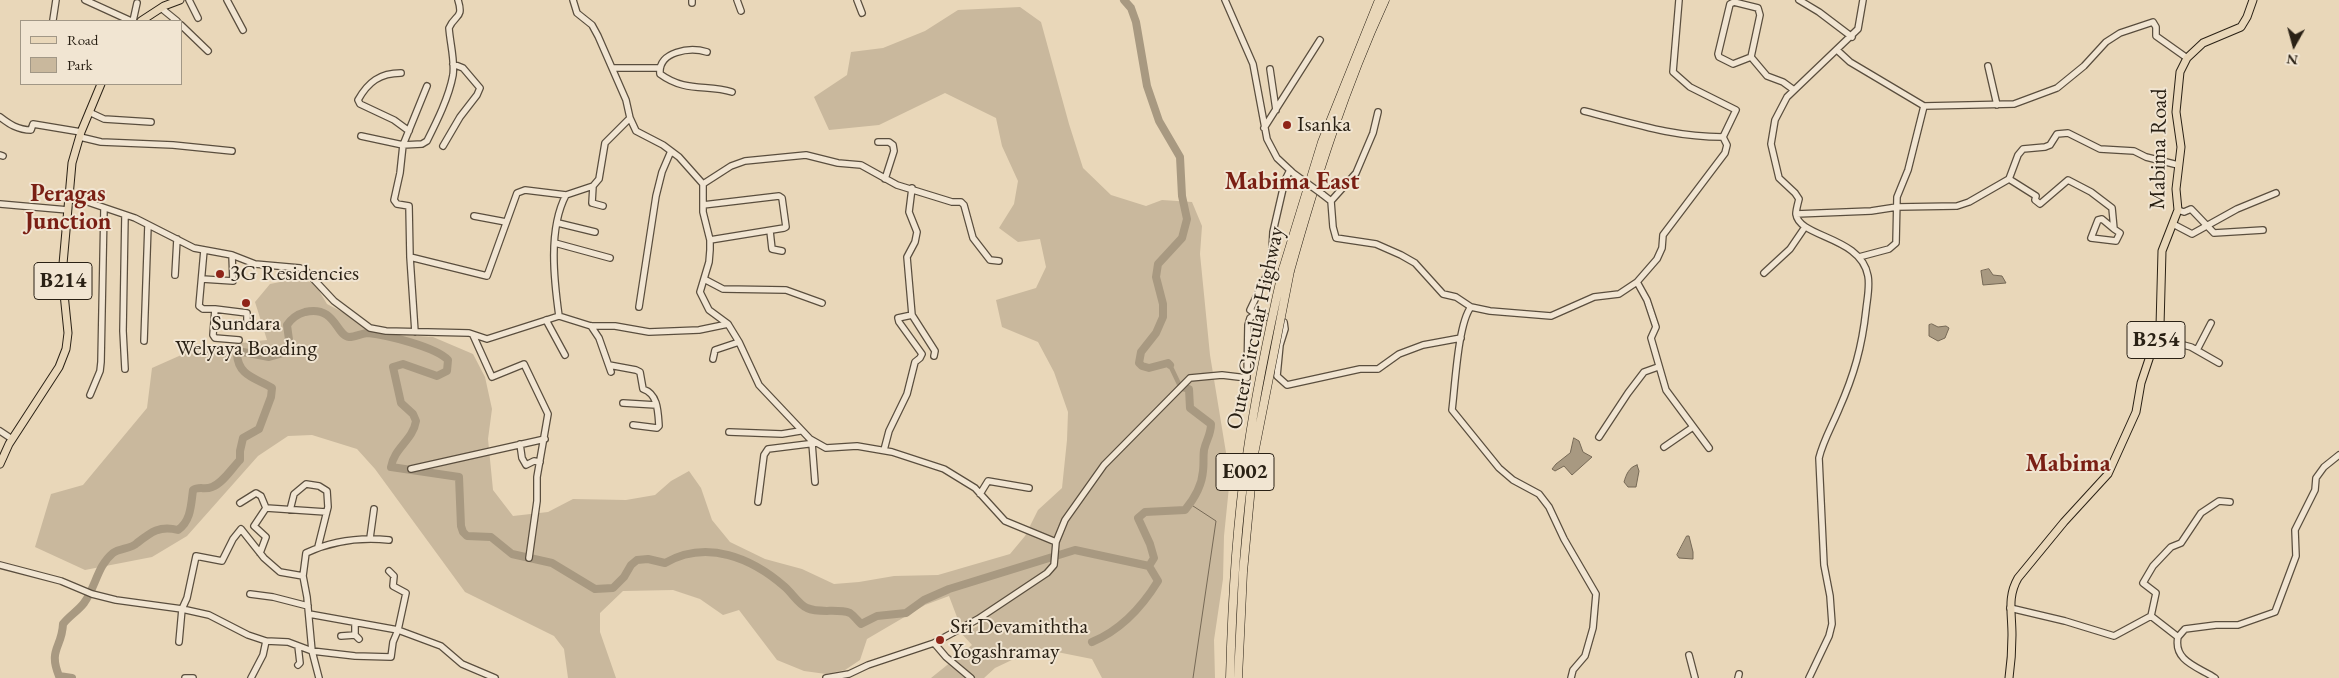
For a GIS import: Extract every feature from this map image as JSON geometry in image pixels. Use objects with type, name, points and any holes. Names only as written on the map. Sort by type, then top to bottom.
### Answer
[{"type":"highway","name":"Outer Circular Highway","points":[[1230,678],[1231,633],[1244,480],[1257,395],[1287,270],[1361,48],[1379,0]]},
{"type":"highway","name":"Outer Circular Highway","points":[[1361,48],[1385,0]]},
{"type":"highway","name":"Outer Circular Highway","points":[[1238,678],[1244,572],[1254,454],[1287,270]]},
{"type":"main road","points":[[142,20],[161,8],[180,0]]},
{"type":"main road","name":"Mabima Road","points":[[2009,678],[2012,637],[2010,608],[2012,590],[2018,578],[2111,469],[2136,412],[2141,384],[2157,338],[2160,318],[2160,258],[2178,210],[2176,189],[2181,147],[2176,124],[2180,72],[2187,58],[2206,41],[2241,27],[2254,0]]},
{"type":"main road","name":"B214","points":[[0,464],[12,438],[58,367],[66,349],[68,333],[63,264],[72,164],[80,134],[101,85]]},
{"type":"street","points":[[53,20],[56,0]]},
{"type":"street","points":[[86,0],[130,20]]},
{"type":"street","points":[[190,0],[198,18]]},
{"type":"street","points":[[227,0],[243,30]]},
{"type":"street","points":[[361,136],[403,145],[422,144],[427,141],[448,93],[453,76],[449,28],[460,15],[461,9],[458,0]]},
{"type":"street","points":[[572,0],[577,13],[595,31],[613,68],[636,131],[672,151],[703,184],[703,205],[710,240],[709,262],[700,292],[709,310],[728,324],[740,342],[759,385],[790,416],[800,431],[814,443],[834,449],[857,446],[884,450],[944,469],[965,480],[1005,521],[1056,545]]},
{"type":"street","points":[[737,0],[741,11]]},
{"type":"street","points":[[857,0],[862,13]]},
{"type":"street","points":[[1225,0],[1253,64],[1264,128],[1267,139],[1277,158],[1331,201]]},
{"type":"street","points":[[1679,0],[1673,72],[1690,88],[1736,110],[1723,136]]},
{"type":"street","points":[[1799,0],[1819,12],[1852,37]]},
{"type":"street","points":[[1809,678],[1829,636],[1832,624],[1830,596],[1824,565],[1819,458],[1822,445],[1839,409],[1860,354],[1868,276],[1859,257],[1844,245],[1805,227],[1796,214],[1799,199],[1796,192],[1779,178],[1771,144],[1774,120],[1787,97],[1852,37],[1858,29],[1863,0]]},
{"type":"street","points":[[1734,2],[1760,10],[1751,57],[1733,64],[1718,57],[1724,24],[1730,4],[1734,2]]},
{"type":"street","points":[[132,20],[137,3]]},
{"type":"street","points":[[161,8],[176,20]]},
{"type":"street","points":[[1837,50],[1850,62],[1924,106],[2014,104],[2056,88],[2084,66],[2106,42],[2120,33],[2153,22],[2156,27],[2156,36],[2187,58]]},
{"type":"street","points":[[182,26],[208,51]]},
{"type":"street","points":[[1264,128],[1320,40]]},
{"type":"street","points":[[707,52],[697,49],[681,50],[664,60],[660,68],[660,74],[668,80],[687,87],[732,92]]},
{"type":"street","points":[[1751,57],[1770,78],[1783,82],[1794,90]]},
{"type":"street","points":[[443,146],[480,88],[462,68],[453,64]]},
{"type":"street","points":[[1988,66],[1997,105]]},
{"type":"street","points":[[613,68],[660,68]]},
{"type":"street","points":[[1270,69],[1276,110]]},
{"type":"street","points":[[401,73],[390,73],[372,81],[358,100],[360,104],[394,120],[409,131]]},
{"type":"street","points":[[415,332],[409,206],[397,204],[394,200],[400,173],[403,145],[427,86]]},
{"type":"street","points":[[1859,257],[1894,246],[1897,234],[1897,197],[1910,165],[1924,106]]},
{"type":"street","points":[[1584,111],[1650,129],[1693,137],[1723,136]]},
{"type":"street","points":[[89,112],[104,119],[151,122]]},
{"type":"street","points":[[1378,112],[1373,133],[1356,173],[1331,201],[1336,238],[1376,244],[1402,254],[1415,263],[1443,294],[1456,297],[1471,307],[1490,311],[1550,316],[1594,297],[1619,294],[1637,282],[1657,259],[1662,248],[1663,234],[1725,153],[1727,145],[1723,136]]},
{"type":"street","points":[[0,117],[24,130],[31,130],[33,124],[80,134],[100,142],[173,145],[232,151]]},
{"type":"street","points":[[410,257],[487,276],[517,193],[520,191],[566,195],[593,186],[599,179],[605,143],[630,118]]},
{"type":"street","points":[[1796,214],[1871,212],[1897,206],[1957,206],[1969,202],[2009,179],[2018,155],[2023,149],[2050,145],[2057,134],[2061,132],[2076,135],[2100,149],[2134,151],[2146,157],[2178,166]]},
{"type":"street","points":[[878,142],[889,142],[893,145],[894,151],[885,179]]},
{"type":"street","points":[[639,308],[656,196],[662,172],[672,151]]},
{"type":"street","points":[[703,184],[731,166],[745,162],[806,155],[838,163],[861,165],[885,179],[952,202],[961,202],[964,205],[973,238],[990,260],[998,261]]},
{"type":"street","points":[[1291,171],[1285,180],[1273,232],[1271,266],[1250,310],[1256,314],[1284,322],[1285,329],[1280,345],[1277,376],[1287,385],[1360,369],[1378,369],[1399,354],[1423,345],[1461,338]]},
{"type":"street","points":[[2009,179],[2036,196],[2035,200],[2040,204],[2068,180],[2091,192],[2112,208],[2114,229],[2120,234],[2116,241],[2091,238],[2098,220],[2102,219],[2114,229]]},
{"type":"street","points":[[593,186],[592,202],[603,206]]},
{"type":"street","points":[[912,188],[909,212],[917,232],[915,242],[907,257],[912,315],[935,351],[934,356]]},
{"type":"street","points":[[2173,224],[2192,234],[2237,209],[2276,193]]},
{"type":"street","points":[[559,316],[556,301],[555,243],[558,223],[566,195]]},
{"type":"street","points":[[70,196],[125,215],[194,248],[232,255],[255,264],[300,268],[306,271],[334,301],[370,328],[473,335],[487,339],[559,316],[590,326],[615,326],[658,332],[699,330],[728,324]]},
{"type":"street","points":[[703,205],[779,196],[782,198],[786,227],[770,232],[710,240]]},
{"type":"street","points":[[0,204],[68,210]]},
{"type":"street","points":[[90,395],[100,371],[101,362],[104,208]]},
{"type":"street","points":[[2178,210],[2184,212],[2192,208],[2210,230],[2220,233],[2263,230]]},
{"type":"street","points":[[125,215],[122,331],[125,369]]},
{"type":"street","points":[[474,216],[506,222]]},
{"type":"street","points":[[558,223],[595,232]]},
{"type":"street","points":[[144,341],[148,225]]},
{"type":"street","points":[[1764,273],[1790,249],[1805,227]]},
{"type":"street","points":[[770,232],[772,249],[782,251]]},
{"type":"street","points":[[175,275],[177,240]]},
{"type":"street","points":[[555,243],[610,258]]},
{"type":"street","points":[[204,250],[199,306],[203,309],[247,313],[247,321]]},
{"type":"street","points":[[202,279],[233,281],[232,255]]},
{"type":"street","points":[[704,279],[723,289],[786,290],[822,303]]},
{"type":"street","points":[[1637,282],[1647,300],[1656,327],[1651,338],[1666,390],[1708,448]]},
{"type":"street","points":[[1471,307],[1466,312],[1461,338],[1452,410],[1498,468],[1513,480],[1539,494],[1549,507],[1564,539],[1596,594],[1593,628],[1585,656],[1573,670],[1571,678]]},
{"type":"street","points":[[215,309],[213,336],[215,338],[239,340]]},
{"type":"street","points":[[826,678],[849,674],[868,665],[934,643],[978,619],[1047,573],[1054,565],[1056,545],[1069,512],[1086,492],[1104,465],[1190,378],[1222,375],[1247,378],[1248,325],[1250,318],[1256,314]]},
{"type":"street","points":[[884,450],[889,432],[905,399],[915,362],[922,354],[899,322],[898,318],[904,315],[912,315]]},
{"type":"street","points":[[546,320],[565,355]]},
{"type":"street","points":[[2197,350],[2211,324]]},
{"type":"street","points":[[590,326],[599,338],[610,369],[636,370],[640,372],[643,389],[650,392],[656,399],[660,426],[657,428],[633,425]]},
{"type":"street","points":[[473,335],[492,377],[524,364],[548,414],[540,462],[529,558]]},
{"type":"street","points":[[2157,338],[2197,350],[2219,363]]},
{"type":"street","points":[[713,359],[715,350],[740,342]]},
{"type":"street","points":[[1600,437],[1644,372],[1658,367]]},
{"type":"street","points":[[622,402],[656,405]]},
{"type":"street","points":[[1664,447],[1693,427]]},
{"type":"street","points":[[0,431],[12,438]]},
{"type":"street","points":[[729,432],[782,434],[800,431]]},
{"type":"street","points":[[411,469],[545,439]]},
{"type":"street","points":[[814,443],[815,482]]},
{"type":"street","points":[[758,502],[764,455],[768,449],[814,443]]},
{"type":"street","points":[[520,444],[522,458],[526,465],[537,461],[540,462]]},
{"type":"street","points":[[2215,678],[2180,656],[2176,647],[2178,637],[2185,629],[2216,625],[2238,625],[2275,612],[2296,556],[2295,530],[2316,490],[2316,478],[2324,467],[2339,455]]},
{"type":"street","points":[[980,494],[988,481],[1029,488]]},
{"type":"street","points":[[290,510],[294,494],[306,484],[319,486],[327,491],[329,498],[318,547]]},
{"type":"street","points":[[240,503],[256,493],[259,494],[266,508]]},
{"type":"street","points":[[2010,608],[2065,621],[2114,636],[2151,616],[2156,593],[2143,582],[2154,566],[2171,547],[2181,543],[2201,513],[2219,501],[2230,502]]},
{"type":"street","points":[[266,508],[326,512]]},
{"type":"street","points":[[260,553],[266,538],[254,526],[266,508]]},
{"type":"street","points":[[370,538],[374,509]]},
{"type":"street","points":[[179,642],[182,609],[187,598],[196,556],[222,561],[233,539],[241,529],[260,553],[280,572],[303,576]]},
{"type":"street","points":[[319,678],[312,651],[303,576],[306,553],[318,547],[370,538],[389,540]]},
{"type":"street","points":[[0,565],[61,581],[92,594],[116,600],[182,609],[209,615],[248,635],[266,641],[288,642],[312,651],[355,656],[391,657],[406,593],[393,586],[394,576],[390,571]]},
{"type":"street","points":[[250,594],[273,596],[308,606]]},
{"type":"street","points":[[309,614],[355,624],[388,627],[398,630],[441,646],[462,664],[495,678]]},
{"type":"street","points":[[2151,616],[2178,637]]},
{"type":"street","points":[[341,636],[357,637],[355,624]]},
{"type":"street","points":[[251,678],[263,654],[266,641]]},
{"type":"street","points":[[934,643],[971,678]]},
{"type":"street","points":[[298,646],[300,663],[298,665]]},
{"type":"street","points":[[1689,654],[1695,678]]},
{"type":"street","points":[[184,678],[193,678]]},
{"type":"green space","points":[[1020,7],[1041,22],[1083,168],[1111,195],[1146,206],[1162,200],[1192,202],[1202,226],[1200,254],[1210,355],[1230,477],[1224,536],[1223,579],[1214,640],[1215,678],[1102,678],[1092,659],[1037,648],[995,668],[984,678],[931,678],[972,645],[962,634],[982,624],[976,616],[960,625],[949,596],[925,605],[867,639],[860,660],[845,670],[826,674],[804,671],[777,660],[739,610],[723,615],[700,599],[673,590],[623,591],[600,613],[600,632],[616,678],[568,678],[564,649],[554,636],[465,592],[375,469],[357,449],[312,435],[288,436],[258,456],[187,536],[152,557],[85,570],[35,547],[51,494],[83,485],[147,408],[152,368],[197,348],[267,340],[255,302],[270,284],[300,278],[315,284],[327,304],[350,316],[367,329],[391,334],[433,337],[473,354],[485,377],[492,409],[488,439],[493,490],[513,516],[548,512],[573,499],[626,500],[655,495],[671,481],[689,471],[701,488],[712,520],[730,542],[765,559],[802,569],[834,584],[894,576],[938,575],[1010,554],[1025,536],[1038,510],[1062,488],[1068,412],[1054,372],[1038,342],[1002,327],[996,300],[1036,288],[1046,267],[1040,239],[1018,242],[999,228],[1014,204],[1018,181],[1002,146],[996,118],[945,93],[879,125],[829,130],[814,97],[847,75],[851,52],[883,48],[925,31],[958,10]]},
{"type":"shaded area","points":[[1989,269],[1993,275],[2002,276],[2006,283],[1983,285],[1981,271]]},
{"type":"shaded area","points":[[1932,324],[1938,327],[1946,326],[1949,328],[1945,338],[1938,341],[1929,336],[1929,325]]},
{"type":"shaded area","points":[[1574,438],[1579,441],[1583,452],[1592,457],[1572,475],[1564,466],[1555,471],[1552,469],[1556,464],[1570,453]]},
{"type":"shaded area","points":[[1637,465],[1639,471],[1636,487],[1628,487],[1624,482],[1626,477],[1630,469]]},
{"type":"shaded area","points":[[1687,536],[1689,536],[1693,559],[1679,558],[1677,555]]},
{"type":"waterway","points":[[1124,0],[1131,8],[1136,22],[1147,86],[1159,121],[1180,157],[1182,196],[1187,219],[1182,238],[1158,264],[1156,277],[1163,304],[1163,317],[1156,333],[1141,352],[1139,363],[1149,368],[1168,363],[1170,365]]},
{"type":"waterway","points":[[72,678],[59,676],[56,667],[55,654],[63,624],[84,603],[103,564],[113,553],[135,545],[156,530],[166,528],[178,530],[188,517],[193,490],[216,485],[224,479],[240,460],[243,438],[259,429],[271,397],[272,388],[244,372],[238,361],[237,354],[243,352],[269,357],[287,352],[290,347],[287,325],[295,317],[305,312],[315,311],[323,313],[334,322],[341,332],[349,337],[368,333],[387,336],[422,346],[442,355],[448,360],[447,371],[437,376],[403,364],[393,367],[401,403],[413,414],[416,421],[411,434],[396,454],[391,467],[459,477],[461,526],[467,536],[491,537],[512,554],[552,563],[595,589],[613,588],[637,560],[648,559],[665,563],[681,556],[697,553],[713,552],[728,555],[744,560],[772,577],[804,606],[817,611],[850,613],[861,624],[877,616],[906,613],[924,600],[949,589],[1075,550],[1149,566],[1154,558],[1138,518],[1145,512],[1185,510],[1197,492],[1202,476],[1204,450],[1211,424],[1190,408],[1189,389],[1182,387]]},
{"type":"waterway","points":[[1170,365],[1179,384]]},
{"type":"waterway","points":[[1190,504],[1216,521],[1193,678]]},
{"type":"waterway","points":[[1092,642],[1103,637],[1130,617],[1145,600],[1158,581],[1149,566]]},
{"type":"place","name":"Isanka","points":[[1287,125]]},
{"type":"place","name":"3G Residencies","points":[[220,274]]},
{"type":"place","name":"Sundara Welyaya Boading","points":[[246,303]]},
{"type":"place","name":"Sri Devamiththa Yogashramay","points":[[940,640]]},
{"type":"district","name":"Mabima East","points":[[1292,182]]},
{"type":"district","name":"Peragas Junction","points":[[68,208]]},
{"type":"district","name":"Mabima","points":[[2068,464]]}]
